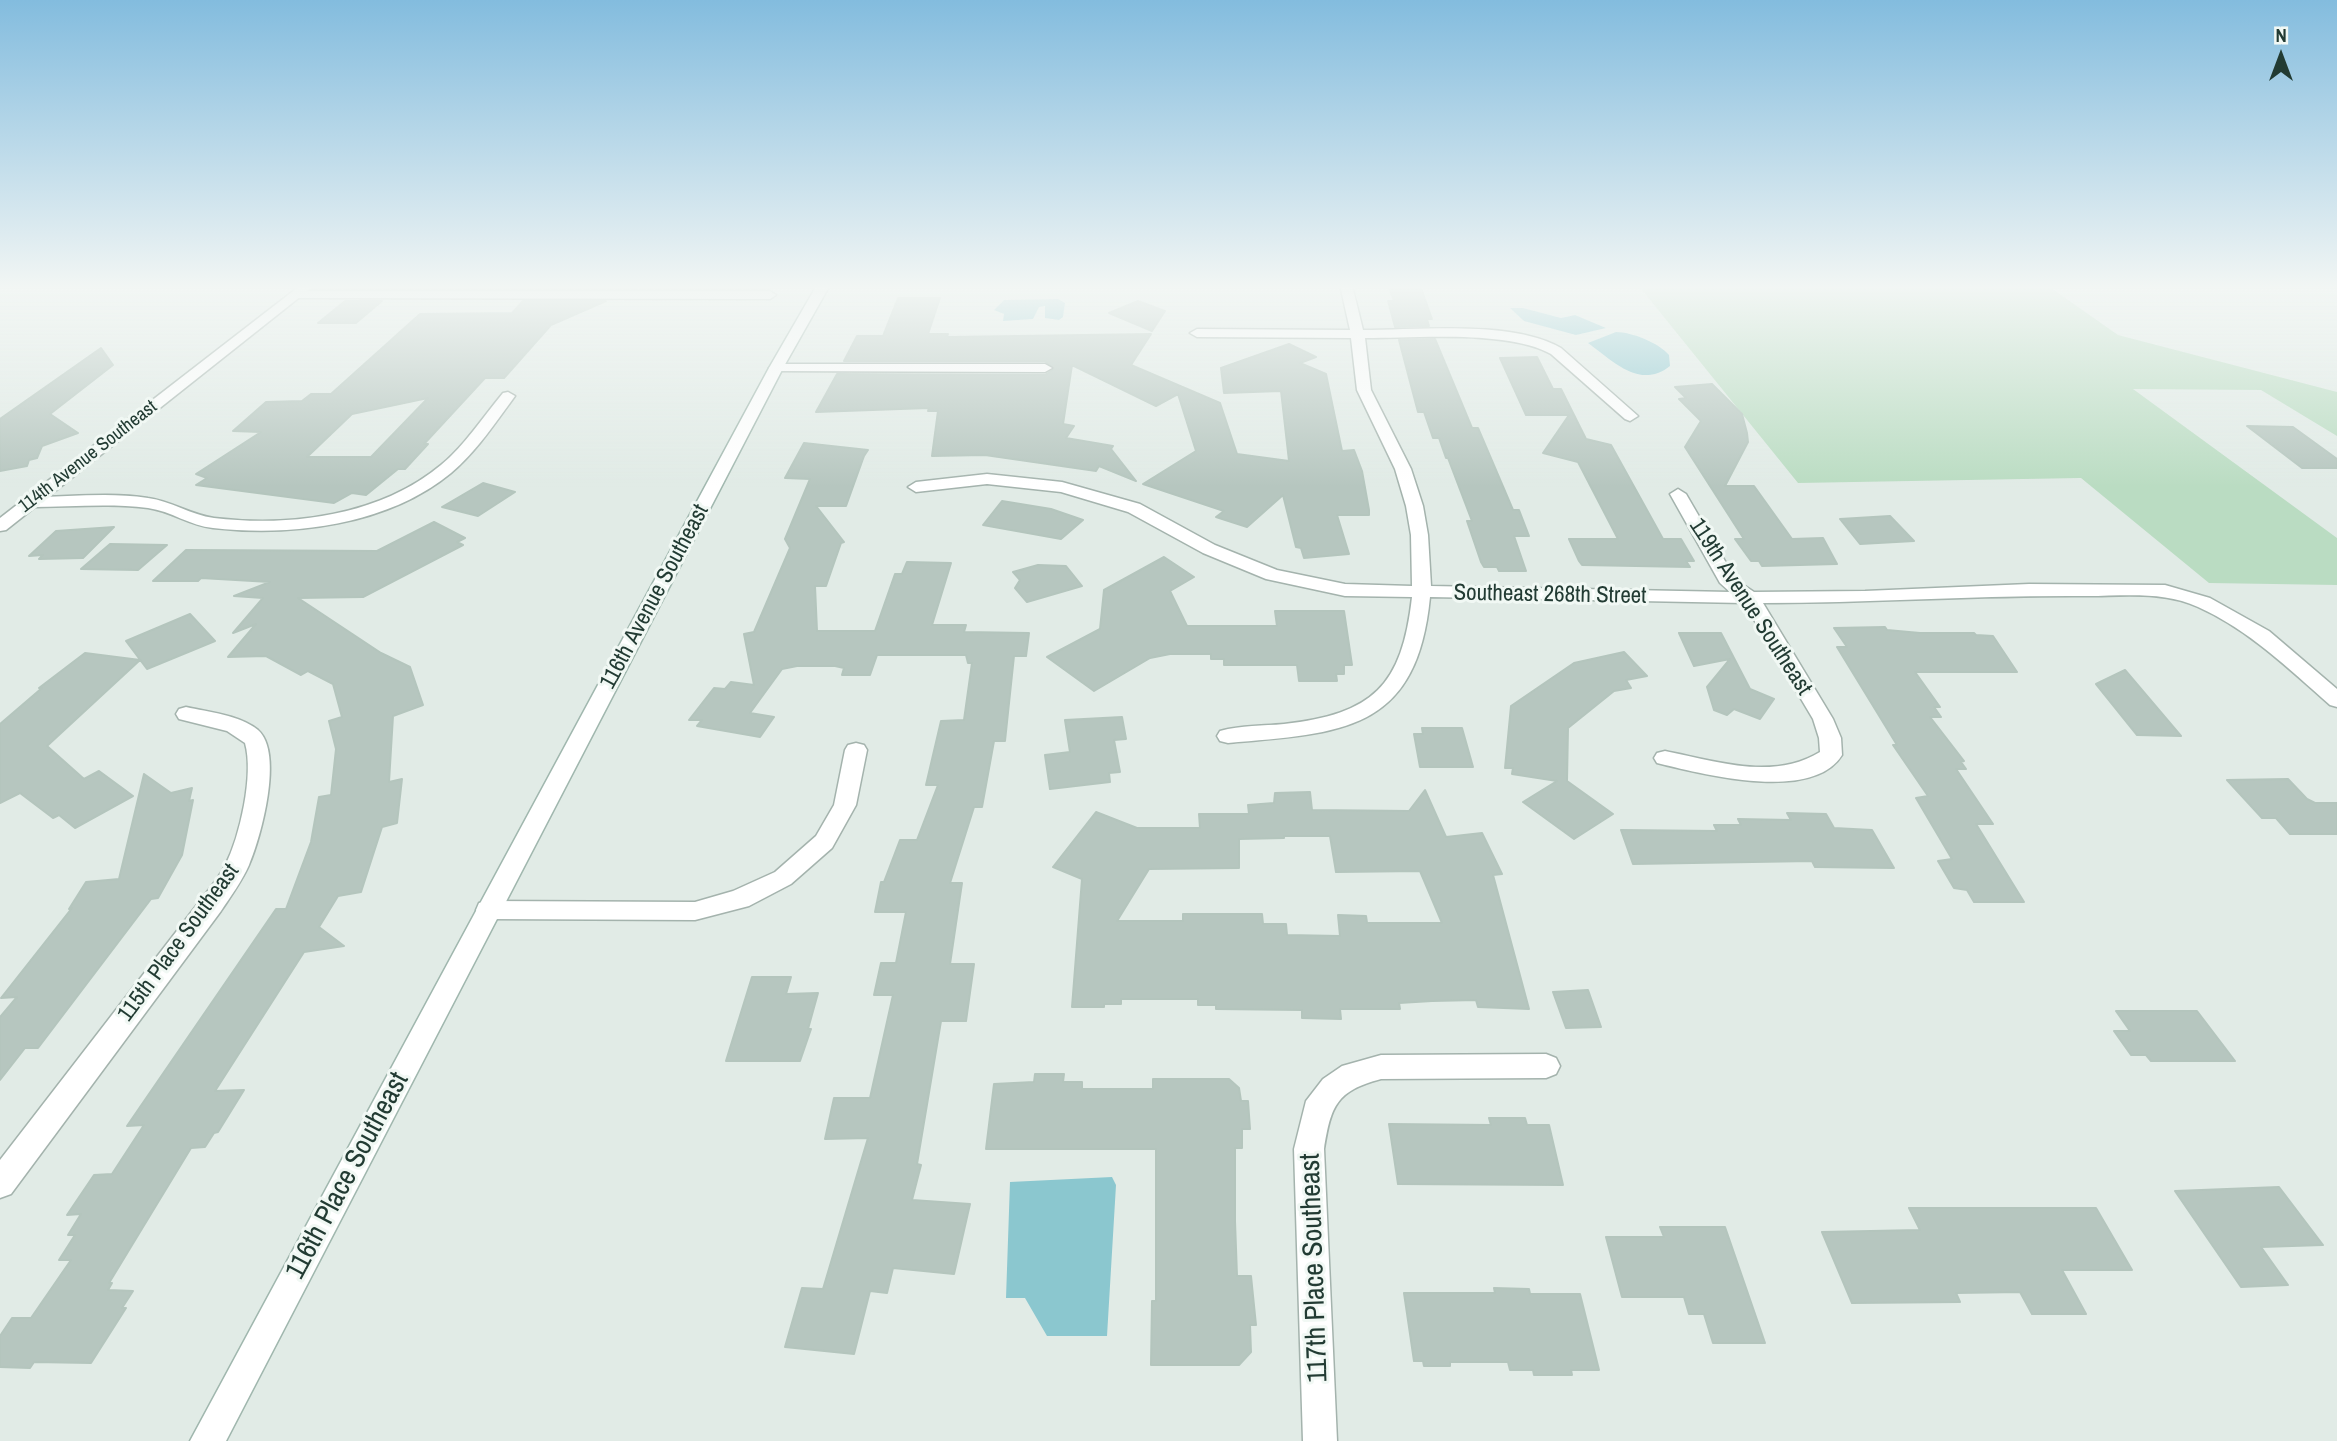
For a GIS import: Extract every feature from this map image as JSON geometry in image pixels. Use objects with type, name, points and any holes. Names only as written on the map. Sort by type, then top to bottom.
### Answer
[{"type":"street","name":"114th Avenue Southeast","points":[[0,526],[223,352]]},
{"type":"street","name":"116th Avenue Southeast","points":[[488,910],[785,352]]},
{"type":"street","points":[[1228,736],[1307,729],[1355,716],[1378,704],[1395,685],[1410,654],[1423,593],[1418,527],[1401,462],[1371,408],[1363,387],[1359,352]]},
{"type":"street","points":[[1557,352],[1629,416]]},
{"type":"street","points":[[776,368],[1045,368]]},
{"type":"street","points":[[31,502],[144,502],[173,509],[191,520],[215,524],[304,523],[342,517],[400,498],[429,483],[447,469],[508,396]]},
{"type":"street","name":"Southeast 268th Street","points":[[916,487],[987,479],[1062,487],[1134,508],[1209,549],[1272,575],[1345,590],[1750,598],[1865,597],[2029,590],[2165,591],[2203,602],[2262,635],[2337,700]]},
{"type":"street","name":"119th Avenue Southeast","points":[[1665,758],[1740,772],[1788,774],[1816,767],[1831,755],[1830,738],[1823,719],[1750,598],[1730,583],[1678,494]]},
{"type":"street","name":"115th Place Southeast","points":[[0,1184],[204,915],[237,866],[250,831],[259,763],[256,741],[244,730],[186,714]]},
{"type":"street","points":[[488,910],[695,911],[740,899],[783,878],[824,842],[845,805],[856,750]]},
{"type":"street","name":"116th Place Southeast","points":[[207,1441],[488,910]]},
{"type":"street","name":"117th Place Southeast","points":[[1320,1441],[1309,1149],[1316,1110],[1333,1088],[1352,1075],[1381,1067],[1546,1066]]},
{"type":"green space","points":[[1692,352],[2184,352],[2337,392],[2337,436],[2261,390],[2133,389],[2337,538],[2337,585],[2209,583],[2081,478],[1798,483]]},
{"type":"water","points":[[1600,352],[1666,352],[1669,355],[1670,366],[1659,373],[1648,375],[1637,374],[1617,365]]},
{"type":"water","points":[[1112,1177],[1116,1185],[1107,1336],[1047,1336],[1025,1298],[1006,1298],[1010,1182]]},
{"type":"building","points":[[95,352],[104,352],[113,365],[50,414],[78,433],[42,446],[37,458],[29,460],[27,466],[0,471],[0,419]]},
{"type":"building","points":[[377,352],[527,352],[504,378],[485,378],[424,444],[428,444],[405,469],[398,469],[366,495],[352,493],[334,503],[196,485],[207,478],[196,474],[261,432],[233,431],[266,402],[302,401],[311,394],[331,394]],"holes":[[[428,398],[371,457],[307,457],[352,414]]]},
{"type":"building","points":[[849,352],[1139,352],[1131,365],[1220,403],[1237,454],[1289,461],[1281,391],[1224,393],[1221,368],[1266,352],[1306,352],[1316,357],[1300,363],[1326,374],[1342,451],[1354,450],[1362,471],[1369,515],[1337,515],[1349,554],[1304,558],[1301,548],[1296,547],[1283,495],[1247,527],[1216,517],[1224,511],[1143,484],[1196,451],[1178,394],[1156,406],[1072,365],[1063,424],[1074,426],[1066,438],[1113,446],[1111,449],[1136,481],[1099,466],[1096,471],[985,455],[932,456],[938,411],[928,411],[929,408],[816,412],[837,374],[1045,375],[1054,369],[1045,361],[844,361]]},
{"type":"building","points":[[1402,352],[1441,352],[1472,428],[1478,428],[1513,510],[1519,510],[1529,536],[1514,536],[1526,571],[1499,571],[1497,567],[1484,567],[1467,521],[1472,521],[1448,458],[1439,438],[1433,438],[1424,412],[1418,412]]},
{"type":"building","points":[[1537,357],[1553,389],[1561,389],[1586,439],[1611,445],[1663,539],[1681,539],[1694,561],[1686,561],[1690,567],[1582,565],[1579,561],[1569,539],[1618,539],[1578,462],[1543,453],[1569,415],[1526,415],[1500,358]]},
{"type":"building","points":[[1712,384],[1742,414],[1747,433],[1748,442],[1725,486],[1754,486],[1792,539],[1823,538],[1837,564],[1762,566],[1759,561],[1751,561],[1735,539],[1744,539],[1685,447],[1701,421],[1679,399],[1686,398],[1675,387]]},
{"type":"building","points":[[2247,426],[2293,427],[2337,459],[2337,468],[2302,468]]},
{"type":"building","points":[[804,443],[868,450],[846,506],[816,506],[844,542],[841,543],[826,586],[815,586],[817,631],[875,631],[895,574],[902,574],[907,562],[951,563],[932,625],[966,625],[964,632],[1029,633],[1026,656],[1014,656],[1005,741],[994,741],[982,807],[974,807],[950,883],[962,883],[950,964],[974,964],[966,1021],[941,1021],[917,1164],[921,1165],[912,1200],[970,1204],[954,1274],[893,1268],[887,1293],[870,1291],[854,1354],[785,1347],[802,1288],[823,1289],[868,1138],[825,1139],[834,1098],[870,1098],[893,995],[874,995],[881,963],[896,963],[906,912],[875,912],[881,882],[884,882],[900,840],[917,840],[938,785],[926,785],[941,721],[964,720],[972,663],[968,663],[966,655],[877,655],[870,675],[842,675],[844,668],[835,666],[797,666],[782,669],[750,713],[774,717],[760,737],[697,726],[702,720],[689,720],[714,688],[725,689],[731,682],[754,685],[744,634],[754,632],[790,548],[785,539],[810,479],[785,478]]},
{"type":"building","points":[[483,483],[515,492],[478,516],[442,507]]},
{"type":"building","points":[[1002,501],[1051,509],[1083,520],[1061,539],[983,525]]},
{"type":"building","points":[[1890,516],[1914,541],[1860,544],[1840,519]]},
{"type":"building","points":[[434,522],[465,538],[457,542],[463,545],[363,597],[298,598],[381,653],[410,667],[423,705],[393,716],[389,782],[402,779],[397,823],[382,827],[361,892],[338,896],[319,927],[344,946],[304,952],[215,1091],[244,1090],[218,1132],[214,1133],[205,1147],[191,1148],[109,1283],[112,1283],[108,1290],[133,1291],[122,1308],[126,1308],[91,1363],[34,1362],[30,1368],[0,1367],[0,1336],[12,1318],[31,1318],[71,1260],[59,1260],[75,1235],[68,1235],[81,1214],[67,1215],[94,1175],[112,1174],[144,1125],[127,1126],[276,909],[286,909],[311,842],[319,797],[331,795],[336,749],[329,721],[342,717],[333,684],[308,671],[301,675],[266,656],[228,657],[256,624],[233,633],[263,598],[234,596],[270,582],[201,578],[198,581],[153,581],[186,550],[377,551]]},
{"type":"building","points":[[114,527],[83,558],[39,559],[43,555],[29,556],[56,531]]},
{"type":"building","points":[[110,544],[167,545],[138,570],[81,569]]},
{"type":"building","points":[[1164,557],[1194,577],[1170,591],[1187,626],[1277,626],[1275,611],[1344,611],[1352,665],[1344,665],[1344,674],[1336,674],[1337,681],[1299,681],[1297,665],[1224,665],[1224,659],[1211,659],[1211,654],[1170,654],[1150,658],[1094,691],[1047,657],[1100,629],[1104,590]]},
{"type":"building","points":[[1038,565],[1066,566],[1082,586],[1027,602],[1015,588],[1020,580],[1013,572]]},
{"type":"building","points":[[190,614],[215,641],[147,669],[126,641]]},
{"type":"building","points":[[1885,627],[1887,630],[1920,633],[1974,633],[1993,636],[2017,672],[1915,672],[1940,707],[1934,707],[1941,717],[1930,717],[1964,761],[1961,762],[1966,769],[1956,769],[1993,824],[1976,824],[2024,902],[1974,902],[1967,890],[1954,888],[1938,861],[1952,859],[1916,798],[1928,796],[1893,745],[1897,745],[1837,647],[1847,647],[1834,628]]},
{"type":"building","points":[[1679,633],[1721,633],[1750,689],[1774,699],[1760,719],[1734,709],[1727,715],[1714,710],[1707,687],[1730,659],[1694,666]]},
{"type":"building","points":[[1624,652],[1647,676],[1626,680],[1631,688],[1614,691],[1568,728],[1567,781],[1613,814],[1574,839],[1523,802],[1557,781],[1512,774],[1513,768],[1505,768],[1511,706],[1574,663]]},
{"type":"building","points":[[85,653],[140,660],[47,746],[84,779],[99,771],[133,796],[75,828],[59,815],[53,818],[20,793],[0,803],[0,724],[42,688],[39,688]]},
{"type":"building","points":[[2125,670],[2181,736],[2137,735],[2096,684]]},
{"type":"building","points":[[1122,717],[1126,739],[1114,740],[1120,772],[1109,773],[1110,782],[1050,789],[1045,755],[1070,752],[1065,720]]},
{"type":"building","points":[[1422,728],[1462,728],[1473,767],[1420,767],[1414,734],[1423,734]]},
{"type":"building","points":[[144,774],[171,793],[192,788],[189,801],[193,800],[182,855],[158,898],[151,899],[38,1048],[25,1048],[0,1080],[0,1017],[17,997],[1,998],[72,908],[69,909],[86,882],[119,879]]},
{"type":"building","points":[[2288,779],[2307,799],[2315,803],[2337,803],[2337,834],[2290,834],[2276,818],[2262,818],[2227,780]]},
{"type":"building","points":[[1425,790],[1446,837],[1482,833],[1502,874],[1493,875],[1529,1009],[1478,1007],[1476,1000],[1432,1001],[1399,1003],[1400,1009],[1340,1009],[1341,1019],[1302,1018],[1302,1010],[1216,1009],[1216,1005],[1198,1005],[1198,999],[1121,999],[1121,1004],[1104,1004],[1104,1007],[1072,1007],[1082,879],[1053,867],[1096,812],[1137,828],[1200,828],[1199,814],[1249,814],[1248,805],[1274,803],[1275,793],[1310,792],[1312,810],[1409,811]],"holes":[[[1330,836],[1336,872],[1420,871],[1442,923],[1367,923],[1366,916],[1338,915],[1340,936],[1287,935],[1286,924],[1263,924],[1262,914],[1183,914],[1183,921],[1117,921],[1149,869],[1239,868],[1239,839]]]},
{"type":"building","points":[[1787,813],[1826,814],[1834,828],[1872,830],[1894,868],[1815,867],[1812,861],[1633,864],[1621,830],[1717,831],[1714,825],[1741,825],[1738,819],[1791,820]]},
{"type":"building","points":[[752,977],[791,977],[786,994],[818,993],[808,1029],[811,1029],[800,1061],[726,1061]]},
{"type":"building","points":[[1588,990],[1601,1027],[1566,1028],[1553,992]]},
{"type":"building","points":[[2116,1011],[2197,1011],[2235,1061],[2151,1061],[2146,1055],[2131,1055],[2114,1031],[2130,1031]]},
{"type":"building","points":[[1035,1074],[1064,1074],[1063,1082],[1082,1082],[1082,1089],[1153,1089],[1153,1079],[1229,1079],[1239,1088],[1241,1101],[1248,1101],[1250,1129],[1242,1129],[1242,1148],[1235,1148],[1237,1276],[1251,1276],[1256,1325],[1250,1325],[1251,1352],[1239,1365],[1151,1365],[1152,1301],[1156,1301],[1156,1149],[986,1149],[994,1084],[1034,1082]]},
{"type":"building","points":[[1489,1118],[1525,1118],[1527,1125],[1549,1125],[1563,1185],[1398,1184],[1389,1124],[1491,1125]]},
{"type":"building","points":[[2279,1187],[2323,1245],[2261,1247],[2288,1285],[2241,1287],[2175,1191]]},
{"type":"building","points":[[1909,1208],[2096,1208],[2132,1270],[2062,1270],[2086,1314],[2032,1314],[2020,1292],[1956,1293],[1960,1302],[1852,1303],[1822,1232],[1920,1230]]},
{"type":"building","points":[[1660,1227],[1725,1227],[1765,1343],[1713,1343],[1704,1314],[1689,1314],[1684,1297],[1622,1297],[1606,1237],[1664,1237]]},
{"type":"building","points":[[1494,1288],[1529,1289],[1530,1294],[1580,1294],[1599,1370],[1571,1370],[1572,1375],[1534,1375],[1533,1370],[1510,1370],[1508,1362],[1450,1362],[1450,1366],[1424,1366],[1423,1361],[1414,1361],[1404,1293],[1495,1293]]}]
